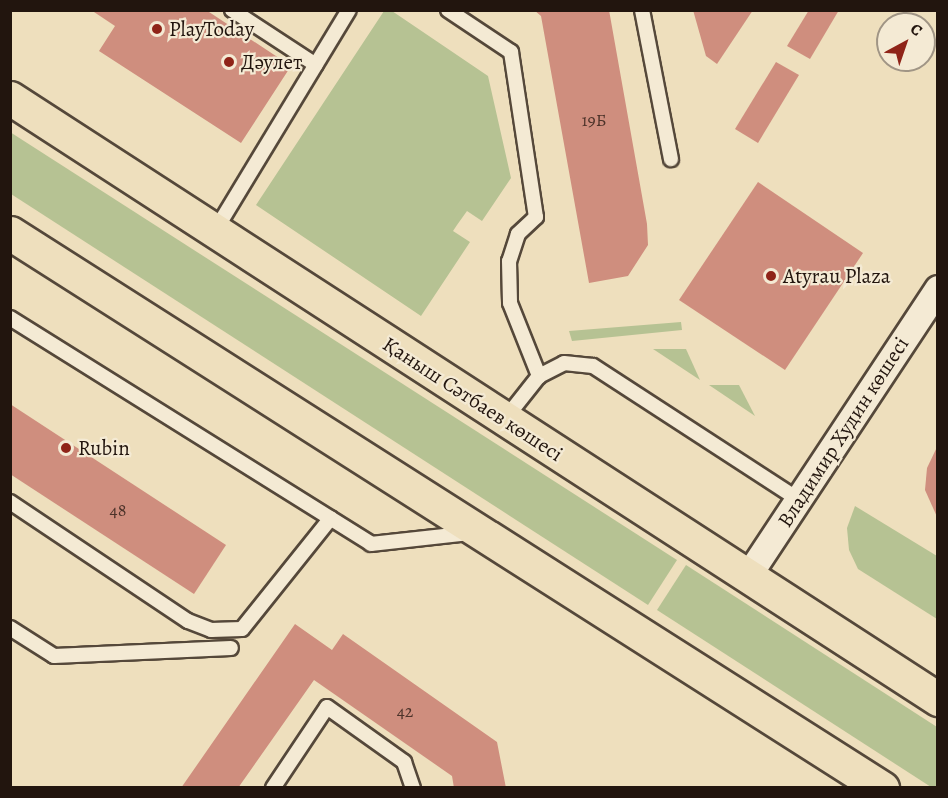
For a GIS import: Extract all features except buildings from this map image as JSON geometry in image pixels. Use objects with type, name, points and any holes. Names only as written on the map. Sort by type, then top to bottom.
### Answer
[{"type":"main road","name":"Қаныш Сәтбаев көшесі","points":[[10,98],[938,699]]},
{"type":"main road","points":[[10,233],[882,788]]},
{"type":"street","name":"Владимир Худин көшесі","points":[[749,575],[938,289]]},
{"type":"lane","points":[[232,10],[316,65]]},
{"type":"lane","points":[[215,231],[349,10]]},
{"type":"lane","points":[[448,10],[511,52],[536,217],[518,234],[509,261],[510,303],[539,376]]},
{"type":"lane","points":[[642,10],[671,159]]},
{"type":"lane","points":[[10,318],[371,544],[477,532]]},
{"type":"lane","points":[[504,420],[539,376],[564,363],[593,366],[799,500]]},
{"type":"lane","points":[[10,502],[188,621],[211,630],[242,629],[331,518]]},
{"type":"lane","points":[[10,628],[54,656],[231,648]]},
{"type":"lane","points":[[273,788],[327,707],[405,762],[413,788]]},
{"type":"green space","points":[[384,11],[392,11],[488,76],[511,178],[482,221],[467,211],[453,231],[470,242],[421,316],[256,205]]},
{"type":"green space","points":[[10,132],[677,560],[648,605],[11,194]]},
{"type":"green space","points":[[681,322],[682,330],[572,341],[569,331]]},
{"type":"green space","points":[[653,349],[686,349],[700,380]]},
{"type":"green space","points":[[709,385],[739,385],[755,416]]},
{"type":"green space","points":[[855,506],[937,556],[937,619],[858,569],[849,550],[847,528]]},
{"type":"green space","points":[[686,565],[937,727],[937,787],[931,787],[657,610]]},
{"type":"place","name":"PlayToday","points":[[157,29]]},
{"type":"place","name":"Дәулет","points":[[229,62]]},
{"type":"place","name":"Atyrau Plaza","points":[[771,276]]},
{"type":"place","name":"Rubin","points":[[66,448]]}]
